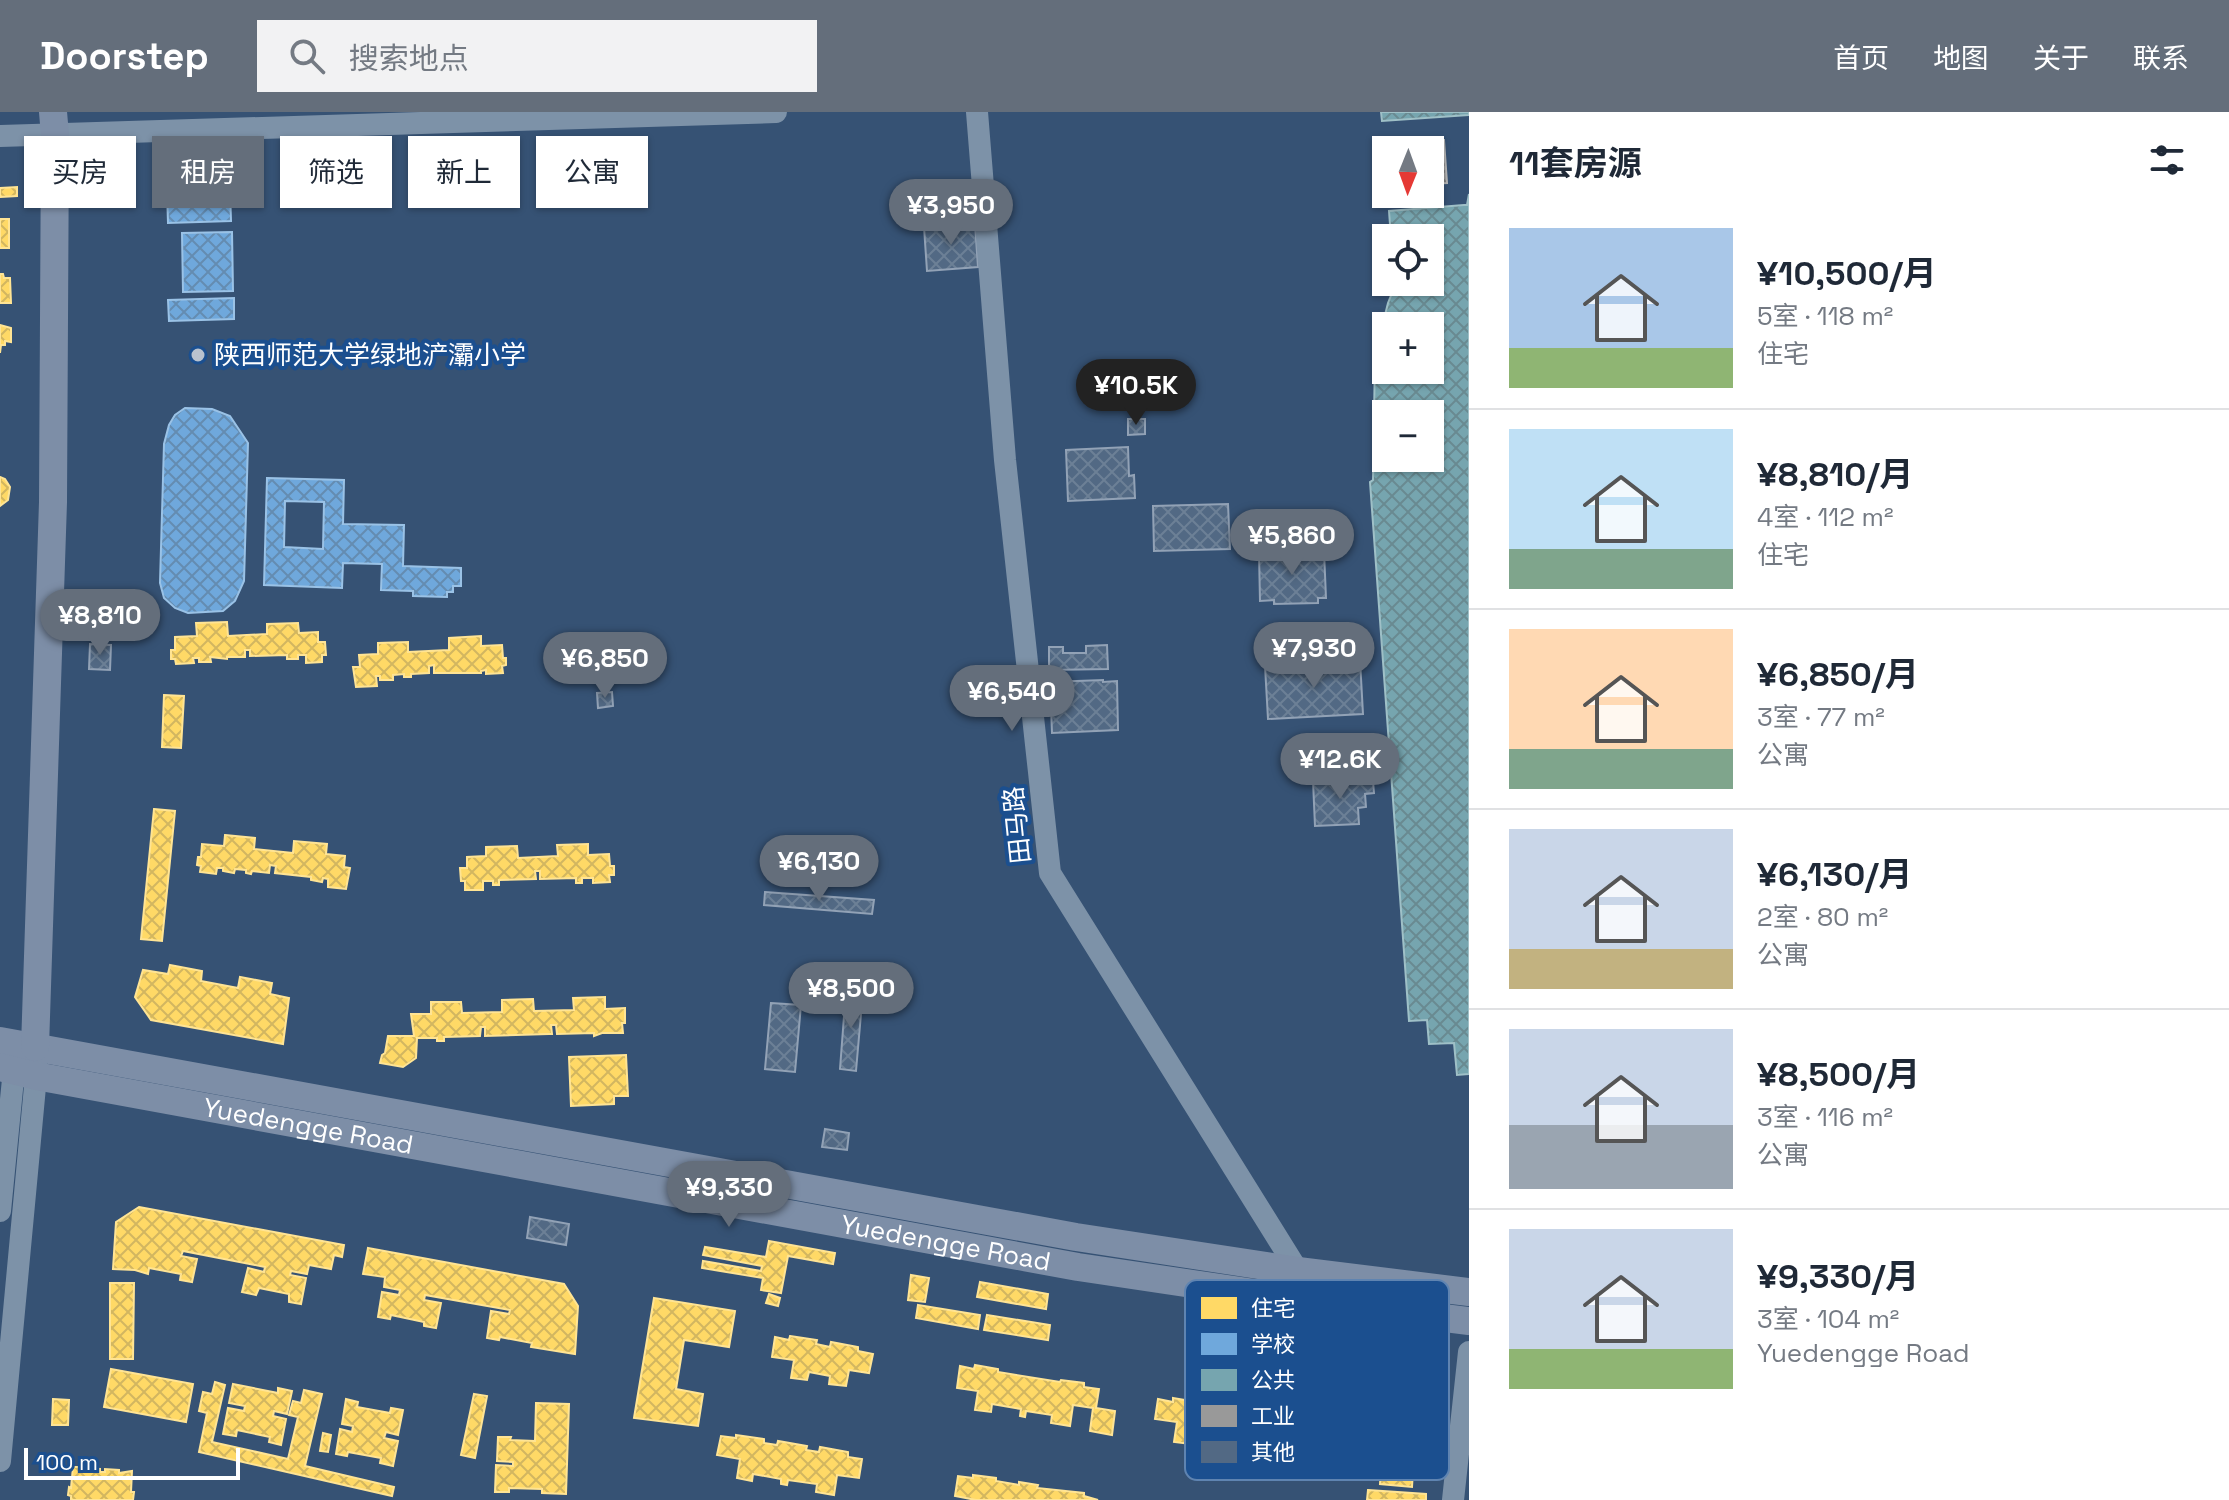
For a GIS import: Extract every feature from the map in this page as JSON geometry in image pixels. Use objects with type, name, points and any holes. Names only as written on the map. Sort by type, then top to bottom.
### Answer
[{"type":"main road","points":[[35,1047],[53,502],[54,124]]},
{"type":"main road","name":"Yuedengge Road","points":[[0,1041],[1076,1237],[1371,1280]]},
{"type":"main road","name":"Yuedengge Road","points":[[17,1071],[1078,1267],[1185,1283]]},
{"type":"main road","name":"Yuedengge Road","points":[[1449,1290],[1469,1292]]},
{"type":"main road","name":"Yuedengge Road","points":[[1449,1318],[1469,1321]]},
{"type":"street","points":[[0,136],[54,124],[776,112]]},
{"type":"street","name":"田马路","points":[[977,112],[1005,460],[1050,873],[1298,1271]]},
{"type":"street","points":[[0,1211],[17,1071],[35,1047]]},
{"type":"street","points":[[0,1461],[17,1071]]},
{"type":"street","points":[[1453,1500],[1469,1352]]},
{"type":"building: 住宅","points":[[17,187],[17,196],[0,197],[0,188]]},
{"type":"building: 住宅","points":[[0,219],[9,219],[9,248],[0,248]]},
{"type":"building: 住宅","points":[[0,274],[10,278],[11,303],[0,303]]},
{"type":"building: 住宅","points":[[0,325],[11,328],[11,342],[5,341],[5,345],[1,345],[0,353]]},
{"type":"building: 住宅","points":[[0,477],[10,487],[8,500],[0,506]]},
{"type":"building: 住宅","points":[[227,622],[228,636],[267,634],[267,624],[298,623],[299,633],[318,632],[318,642],[325,642],[326,655],[322,655],[322,662],[306,663],[306,655],[298,655],[298,659],[287,659],[287,655],[250,656],[250,650],[245,650],[245,657],[210,657],[211,662],[199,662],[199,658],[193,658],[194,663],[176,664],[175,659],[171,659],[175,637],[197,636],[196,623]]},
{"type":"building: 住宅","points":[[481,636],[481,646],[502,645],[503,658],[506,658],[503,673],[486,674],[486,670],[481,673],[434,673],[434,665],[429,666],[429,673],[411,674],[411,677],[393,675],[393,680],[380,680],[380,676],[376,676],[377,686],[356,687],[353,667],[360,667],[359,655],[378,654],[378,643],[408,642],[408,652],[449,650],[449,638]]},
{"type":"building: 住宅","points":[[164,695],[184,696],[181,748],[162,747]]},
{"type":"building: 住宅","points":[[154,809],[175,811],[162,941],[141,939]]},
{"type":"building: 住宅","points":[[225,835],[255,838],[254,849],[293,853],[294,841],[327,844],[326,854],[345,856],[344,867],[350,868],[346,889],[328,887],[328,879],[323,878],[322,882],[311,880],[311,877],[275,873],[276,866],[270,865],[269,873],[252,871],[251,874],[235,869],[234,873],[223,871],[223,868],[217,868],[216,874],[200,872],[201,866],[197,865],[202,844],[224,846]]},
{"type":"building: 住宅","points":[[588,844],[588,855],[609,854],[610,866],[614,866],[614,875],[609,875],[610,882],[593,883],[593,878],[582,878],[582,883],[576,883],[576,878],[540,879],[540,871],[535,871],[536,879],[499,880],[499,885],[493,885],[493,881],[483,881],[483,890],[465,890],[465,881],[461,881],[460,868],[467,868],[467,857],[486,856],[486,847],[517,846],[518,858],[558,856],[557,845]]},
{"type":"building: 住宅","points":[[170,965],[202,971],[201,981],[238,988],[240,977],[272,983],[270,994],[289,998],[283,1044],[151,1020],[135,997],[143,970],[168,974]]},
{"type":"building: 住宅","points":[[605,997],[605,1009],[625,1008],[623,1033],[594,1036],[594,1033],[557,1034],[556,1025],[551,1025],[552,1034],[485,1036],[485,1027],[481,1027],[480,1036],[444,1037],[444,1041],[417,1038],[416,1058],[403,1067],[380,1063],[388,1036],[414,1036],[411,1014],[431,1014],[431,1002],[461,1002],[462,1013],[502,1012],[502,1000],[533,999],[534,1011],[574,1010],[573,998]]},
{"type":"building: 住宅","points":[[626,1055],[628,1096],[614,1096],[614,1104],[571,1106],[569,1057]]},
{"type":"building: 住宅","points":[[139,1207],[344,1245],[342,1257],[334,1255],[331,1269],[309,1265],[307,1274],[291,1271],[290,1275],[306,1278],[301,1304],[289,1302],[289,1294],[259,1288],[256,1295],[242,1292],[248,1268],[264,1272],[265,1267],[183,1251],[181,1256],[197,1259],[192,1282],[180,1280],[181,1274],[149,1268],[148,1274],[113,1269],[116,1222]]},
{"type":"building: 住宅","points":[[769,1241],[835,1253],[833,1264],[788,1256],[781,1293],[761,1290],[763,1278],[702,1268],[703,1261],[761,1271],[762,1266],[703,1255],[705,1247],[766,1257]]},
{"type":"building: 住宅","points":[[368,1248],[564,1284],[578,1306],[575,1354],[531,1347],[532,1343],[500,1337],[499,1340],[487,1338],[491,1311],[509,1314],[510,1310],[425,1295],[424,1300],[441,1303],[436,1328],[424,1326],[424,1322],[391,1315],[390,1319],[378,1317],[382,1292],[399,1295],[400,1290],[384,1287],[385,1277],[363,1274]]},
{"type":"building: 住宅","points":[[911,1275],[929,1278],[925,1302],[908,1300]]},
{"type":"building: 住宅","points":[[980,1282],[1048,1294],[1046,1309],[977,1297]]},
{"type":"building: 住宅","points":[[110,1283],[134,1283],[133,1359],[110,1359]]},
{"type":"building: 住宅","points":[[769,1294],[780,1298],[778,1306],[766,1303]]},
{"type":"building: 住宅","points":[[654,1298],[735,1311],[729,1347],[684,1340],[676,1389],[703,1394],[698,1426],[634,1418]]},
{"type":"building: 住宅","points":[[918,1305],[980,1315],[978,1329],[916,1318]]},
{"type":"building: 住宅","points":[[987,1315],[1050,1325],[1048,1340],[984,1330]]},
{"type":"building: 住宅","points":[[790,1336],[817,1340],[816,1344],[830,1347],[831,1342],[858,1347],[858,1351],[873,1354],[869,1373],[849,1370],[846,1386],[829,1384],[830,1376],[809,1372],[807,1380],[791,1378],[794,1360],[772,1357],[775,1337],[789,1340]]},
{"type":"building: 住宅","points":[[975,1365],[998,1369],[998,1372],[1084,1383],[1084,1387],[1099,1389],[1096,1408],[1115,1411],[1112,1435],[1090,1431],[1093,1408],[1073,1405],[1070,1426],[1051,1423],[1052,1415],[1026,1411],[1025,1417],[1020,1416],[1021,1409],[992,1404],[991,1412],[975,1410],[978,1391],[957,1388],[960,1366],[974,1369]]},
{"type":"building: 住宅","points":[[111,1369],[193,1384],[186,1422],[104,1407]]},
{"type":"building: 住宅","points":[[215,1382],[225,1385],[212,1442],[288,1459],[298,1417],[289,1415],[293,1401],[301,1403],[304,1390],[322,1394],[305,1466],[394,1487],[392,1496],[199,1452],[207,1413],[199,1411],[203,1392],[212,1394]]},
{"type":"building: 住宅","points":[[233,1384],[278,1393],[278,1388],[292,1391],[287,1414],[274,1411],[273,1416],[286,1419],[281,1445],[269,1442],[270,1437],[237,1430],[236,1436],[223,1434],[228,1408],[244,1411],[245,1406],[229,1403]]},
{"type":"building: 住宅","points":[[474,1394],[487,1396],[475,1458],[461,1455]]},
{"type":"building: 住宅","points":[[1173,1398],[1185,1400],[1185,1443],[1174,1442],[1177,1422],[1155,1419],[1158,1399],[1173,1402]]},
{"type":"building: 住宅","points":[[53,1399],[69,1400],[68,1425],[52,1425]]},
{"type":"building: 住宅","points":[[346,1399],[358,1402],[357,1407],[390,1413],[391,1408],[403,1410],[398,1435],[386,1432],[384,1438],[398,1441],[393,1466],[380,1463],[381,1458],[348,1452],[347,1456],[336,1454],[340,1429],[352,1432],[353,1426],[342,1424]]},
{"type":"building: 住宅","points":[[536,1403],[569,1404],[566,1494],[542,1493],[542,1489],[509,1488],[509,1492],[495,1492],[496,1465],[513,1466],[513,1462],[497,1461],[498,1437],[535,1441]]},
{"type":"building: 住宅","points":[[323,1433],[331,1435],[328,1452],[320,1451]]},
{"type":"building: 住宅","points":[[736,1435],[764,1439],[764,1443],[777,1445],[778,1441],[807,1446],[806,1450],[819,1452],[820,1447],[848,1452],[848,1457],[862,1459],[859,1478],[837,1475],[834,1495],[816,1492],[817,1484],[788,1480],[787,1485],[781,1484],[781,1479],[753,1474],[752,1481],[737,1478],[740,1459],[717,1455],[721,1436],[736,1438]]},
{"type":"building: 住宅","points":[[73,1467],[81,1467],[81,1470],[100,1469],[100,1472],[105,1472],[105,1469],[119,1470],[119,1473],[132,1471],[133,1500],[71,1500],[68,1495]]},
{"type":"building: 住宅","points":[[973,1475],[1019,1485],[1019,1482],[1038,1485],[1037,1488],[1084,1493],[1084,1496],[1098,1500],[976,1500],[955,1496],[958,1476],[973,1478]]},
{"type":"building: 住宅","points":[[1380,1480],[1412,1480],[1412,1487],[1380,1484]]},
{"type":"building: 住宅","points":[[1368,1490],[1426,1494],[1426,1500],[1367,1500]]},
{"type":"building: 学校","points":[[168,208],[231,208],[231,221],[168,223]]},
{"type":"building: 学校","points":[[232,232],[233,291],[183,292],[182,233]]},
{"type":"building: 学校","points":[[234,298],[234,319],[169,321],[168,300]]},
{"type":"building: 学校","points":[[185,408],[212,409],[230,416],[248,443],[244,581],[235,601],[223,611],[188,613],[175,608],[164,598],[160,583],[164,444],[169,425],[175,415]]},
{"type":"building: 学校","points":[[267,478],[344,480],[343,524],[404,525],[403,566],[461,568],[461,586],[453,586],[453,592],[447,592],[447,597],[413,596],[413,591],[381,590],[382,564],[343,563],[342,588],[264,585]],"holes":[[[285,501],[324,502],[323,549],[284,547]]]},
{"type":"building: 公共","points":[[1381,112],[1469,112],[1469,115],[1382,121]]},
{"type":"building: 公共","points":[[1469,194],[1469,1074],[1457,1075],[1454,1043],[1429,1044],[1427,1020],[1409,1021],[1370,482],[1373,472],[1444,472],[1444,400],[1374,400],[1375,384],[1444,384],[1444,312],[1386,312],[1391,296],[1444,296],[1444,224],[1390,224],[1389,211],[1467,205]]},
{"type":"building: 工业","points":[[1444,140],[1447,183],[1444,183]]},
{"type":"building: 其他","points":[[975,224],[978,267],[927,271],[924,227]]},
{"type":"building: 其他","points":[[1128,419],[1145,419],[1145,434],[1128,435]]},
{"type":"building: 其他","points":[[1128,447],[1129,476],[1134,475],[1135,498],[1068,501],[1066,450]]},
{"type":"building: 其他","points":[[1228,504],[1230,549],[1154,551],[1153,506]]},
{"type":"building: 其他","points":[[1285,520],[1295,520],[1295,524],[1314,523],[1314,529],[1341,527],[1342,543],[1286,545]]},
{"type":"building: 其他","points":[[1324,551],[1326,598],[1318,598],[1318,603],[1274,604],[1274,600],[1260,601],[1259,553]]},
{"type":"building: 其他","points":[[90,644],[111,645],[110,670],[89,669]]},
{"type":"building: 其他","points":[[1107,645],[1108,669],[1049,670],[1049,647],[1063,647],[1063,653],[1086,653],[1086,646]]},
{"type":"building: 其他","points":[[1360,660],[1363,714],[1268,719],[1265,666]]},
{"type":"building: 其他","points":[[1117,681],[1118,730],[1052,733],[1050,682]]},
{"type":"building: 其他","points":[[612,692],[613,706],[598,708],[597,693]]},
{"type":"building: 其他","points":[[1365,777],[1365,782],[1373,781],[1374,793],[1365,794],[1366,807],[1358,808],[1359,824],[1315,826],[1313,781]]},
{"type":"building: 其他","points":[[765,892],[874,900],[872,914],[764,905]]},
{"type":"building: 其他","points":[[846,990],[863,991],[856,1071],[840,1069]]},
{"type":"building: 其他","points":[[771,1003],[801,1005],[795,1072],[765,1069]]},
{"type":"building: 其他","points":[[825,1129],[849,1133],[847,1150],[822,1147]]},
{"type":"building: 其他","points":[[530,1217],[569,1224],[566,1245],[527,1238]]},
{"type":"place","name":"陕西师范大学绿地浐灞小学","points":[[198,355]]}]
